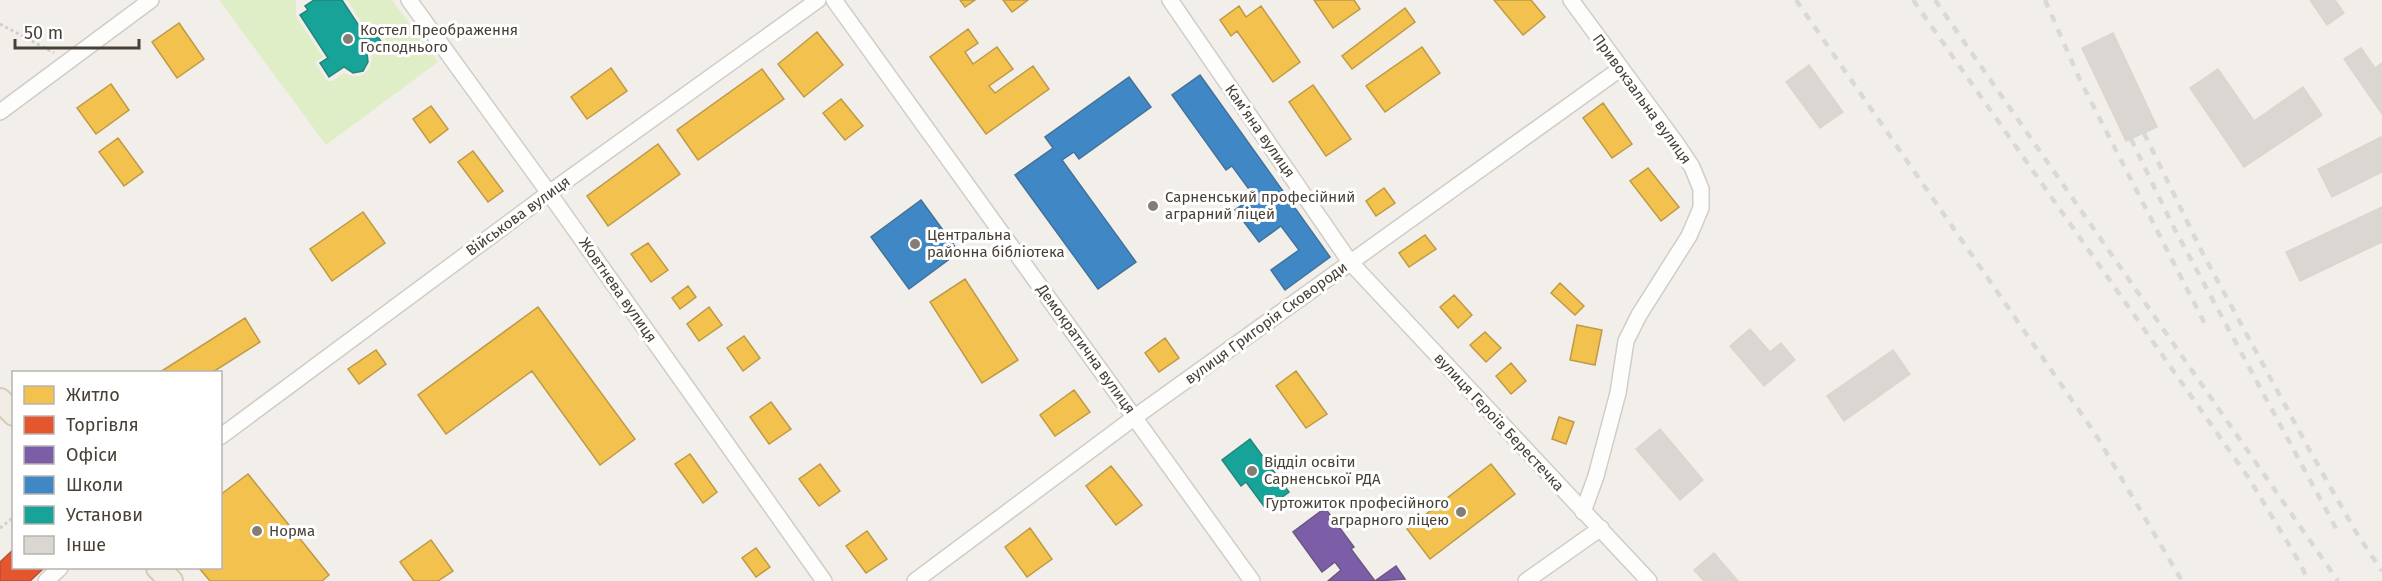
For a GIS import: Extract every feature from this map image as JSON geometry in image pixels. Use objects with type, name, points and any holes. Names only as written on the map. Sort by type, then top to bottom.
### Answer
[{"type":"main road","points":[[0,400],[12,412]]},
{"type":"main road","points":[[160,569],[171,581]]},
{"type":"street","points":[[0,112],[151,0]]},
{"type":"street","name":"Жовтнева вулиця","points":[[410,0],[824,581]]},
{"type":"street","name":"Військова вулиця","points":[[222,436],[549,193],[818,0]]},
{"type":"street","name":"Демократична вулиця","points":[[834,0],[1252,581]]},
{"type":"street","name":"Камʼяна вулиця","points":[[1170,0],[1350,262]]},
{"type":"street","name":"Привокзальна вулиця","points":[[1571,0],[1676,143],[1701,189],[1701,208],[1689,236],[1626,341],[1618,393],[1596,477],[1583,512]]},
{"type":"street","name":"вулиця Григорія Сковороди","points":[[915,581],[1135,417],[1620,69]]},
{"type":"street","name":"вулиця Героїв Берестечка","points":[[1350,262],[1648,581]]},
{"type":"street","points":[[1526,581],[1600,528]]},
{"type":"street","points":[[46,581],[58,569]]},
{"type":"path","points":[[0,24],[69,62]]},
{"type":"path","points":[[0,528],[12,519]]},
{"type":"green space","points":[[219,0],[296,0],[296,16],[323,57],[315,62],[327,81],[333,81],[344,73],[355,76],[364,74],[370,67],[372,55],[387,42],[375,24],[366,29],[347,0],[392,0],[438,62],[326,145]]},
{"type":"building: Житло","points":[[960,0],[975,0],[965,7]]},
{"type":"building: Житло","points":[[1003,0],[1028,0],[1012,12]]},
{"type":"building: Житло","points":[[1314,0],[1354,0],[1360,9],[1333,28]]},
{"type":"building: Житло","points":[[1494,0],[1531,0],[1545,17],[1523,35]]},
{"type":"building: Житло","points":[[1239,6],[1246,17],[1261,6],[1300,62],[1273,82],[1237,31],[1231,36],[1220,20]]},
{"type":"building: Житло","points":[[1405,8],[1415,22],[1352,69],[1342,56]]},
{"type":"building: Житло","points":[[179,23],[204,59],[177,78],[152,42]]},
{"type":"building: Житло","points":[[968,29],[978,43],[965,52],[973,64],[997,47],[1013,69],[989,86],[995,93],[1033,66],[1049,89],[986,134],[930,57]]},
{"type":"building: Житло","points":[[817,32],[843,65],[804,97],[778,64]]},
{"type":"building: Житло","points":[[1422,47],[1440,73],[1385,112],[1366,86]]},
{"type":"building: Житло","points":[[611,68],[627,91],[587,119],[571,97]]},
{"type":"building: Житло","points":[[762,69],[784,99],[698,160],[677,130]]},
{"type":"building: Житло","points":[[111,84],[129,110],[96,134],[77,108]]},
{"type":"building: Житло","points":[[1313,85],[1351,139],[1326,156],[1289,102]]},
{"type":"building: Житло","points":[[841,99],[863,126],[845,140],[823,113]]},
{"type":"building: Житло","points":[[1603,103],[1632,144],[1612,158],[1583,118]]},
{"type":"building: Житло","points":[[431,106],[448,129],[430,143],[413,119]]},
{"type":"building: Житло","points":[[118,138],[143,172],[124,186],[99,152]]},
{"type":"building: Житло","points":[[658,144],[680,174],[608,226],[587,196]]},
{"type":"building: Житло","points":[[473,151],[503,191],[488,202],[458,162]]},
{"type":"building: Житло","points":[[1648,168],[1679,207],[1661,221],[1630,181]]},
{"type":"building: Житло","points":[[1384,188],[1395,203],[1376,216],[1366,201]]},
{"type":"building: Житло","points":[[363,212],[385,243],[332,281],[310,249]]},
{"type":"building: Житло","points":[[1425,235],[1436,249],[1409,267],[1399,253]]},
{"type":"building: Житло","points":[[648,243],[668,270],[651,282],[631,254]]},
{"type":"building: Житло","points":[[965,279],[1018,360],[982,383],[930,302]]},
{"type":"building: Житло","points":[[1560,283],[1584,306],[1575,315],[1551,293]]},
{"type":"building: Житло","points":[[688,286],[696,297],[680,309],[672,298]]},
{"type":"building: Житло","points":[[1454,295],[1472,315],[1458,328],[1440,307]]},
{"type":"building: Житло","points":[[538,307],[635,439],[600,465],[532,371],[446,434],[418,395]]},
{"type":"building: Житло","points":[[709,307],[722,325],[699,341],[687,324]]},
{"type":"building: Житло","points":[[245,318],[260,342],[215,371],[162,371]]},
{"type":"building: Житло","points":[[1577,325],[1602,330],[1595,365],[1570,360]]},
{"type":"building: Житло","points":[[1485,332],[1501,348],[1486,362],[1470,345]]},
{"type":"building: Житло","points":[[744,336],[760,358],[743,371],[727,348]]},
{"type":"building: Житло","points":[[1165,338],[1179,358],[1159,372],[1145,353]]},
{"type":"building: Житло","points":[[376,350],[386,364],[359,384],[348,369]]},
{"type":"building: Житло","points":[[1511,363],[1526,381],[1511,394],[1496,376]]},
{"type":"building: Житло","points":[[1296,371],[1327,414],[1306,428],[1276,386]]},
{"type":"building: Житло","points":[[1074,390],[1090,412],[1055,436],[1040,415]]},
{"type":"building: Житло","points":[[771,402],[791,429],[769,444],[750,417]]},
{"type":"building: Житло","points":[[1559,417],[1574,422],[1566,444],[1552,439]]},
{"type":"building: Житло","points":[[690,454],[717,492],[703,503],[675,464]]},
{"type":"building: Житло","points":[[820,464],[840,491],[819,506],[799,479]]},
{"type":"building: Житло","name":"Гуртожиток професійного аграрного ліцею","points":[[1491,464],[1515,494],[1430,559],[1407,529]]},
{"type":"building: Житло","points":[[1111,466],[1142,505],[1116,525],[1086,486]]},
{"type":"building: Житло","name":"Норма","points":[[248,474],[329,575],[322,581],[210,581],[200,569],[222,569],[222,494]]},
{"type":"building: Житло","points":[[1030,528],[1052,559],[1027,577],[1005,547]]},
{"type":"building: Житло","points":[[867,531],[887,559],[866,573],[846,546]]},
{"type":"building: Житло","points":[[431,540],[453,571],[438,581],[414,581],[400,562]]},
{"type":"building: Житло","points":[[756,548],[770,567],[756,577],[742,558]]},
{"type":"building: Торгівля","points":[[12,551],[12,569],[43,569],[30,581],[0,581],[0,562]]},
{"type":"building: Офіси","points":[[1325,508],[1354,547],[1351,549],[1375,581],[1328,581],[1341,570],[1335,562],[1322,572],[1293,532]]},
{"type":"building: Офіси","points":[[1396,566],[1405,579],[1375,581]]},
{"type":"building: Школи","points":[[1200,75],[1330,257],[1285,290],[1271,270],[1299,250],[1281,226],[1259,242],[1235,210],[1254,196],[1232,166],[1226,170],[1172,95]]},
{"type":"building: Школи","points":[[1129,77],[1151,107],[1079,159],[1074,152],[1062,160],[1136,262],[1098,289],[1015,175],[1053,148],[1045,137]]},
{"type":"building: Школи","name":"Центральна районна бібліотека","points":[[921,200],[959,252],[909,289],[871,237]]},
{"type":"building: Установи","name":"Костел Преображення Господнього","points":[[314,0],[342,0],[365,35],[373,29],[382,43],[367,53],[368,62],[363,71],[353,73],[344,67],[329,77],[320,63],[328,58],[300,15],[308,10],[305,6]]},
{"type":"building: Установи","name":"Відділ освіти Сарненської РДА","points":[[1250,439],[1289,492],[1266,509],[1246,482],[1241,486],[1222,460]]},
{"type":"building: Інше","points":[[2310,0],[2335,0],[2344,13],[2327,25]]},
{"type":"building: Інше","points":[[2113,33],[2157,127],[2126,141],[2082,48]]},
{"type":"building: Інше","points":[[2361,48],[2375,68],[2382,63],[2382,114],[2344,59]]},
{"type":"building: Інше","points":[[1809,65],[1843,112],[1820,128],[1786,82]]},
{"type":"building: Інше","points":[[2218,69],[2254,121],[2303,87],[2322,115],[2244,167],[2190,88]]},
{"type":"building: Інше","points":[[2381,137],[2382,172],[2332,197],[2318,169]]},
{"type":"building: Інше","points":[[2382,207],[2382,242],[2300,281],[2286,252]]},
{"type":"building: Інше","points":[[1750,329],[1770,352],[1781,343],[1795,360],[1764,386],[1730,346]]},
{"type":"building: Інше","points":[[1893,350],[1910,374],[1844,421],[1827,396]]},
{"type":"building: Інше","points":[[1660,429],[1703,480],[1680,500],[1636,449]]},
{"type":"building: Інше","points":[[1714,553],[1738,581],[1704,581],[1694,570]]},
{"type":"railway","points":[[1796,0],[2096,435],[2182,581]]},
{"type":"railway","points":[[1913,0],[2250,480],[2301,565],[2308,581]]},
{"type":"railway","points":[[1935,0],[2338,581]]},
{"type":"railway","points":[[2045,0],[2080,80],[2207,328]]},
{"type":"railway","points":[[2144,133],[2203,254],[2310,451],[2357,534],[2382,571]]},
{"type":"railway","points":[[2131,139],[2174,228],[2338,532]]},
{"type":"place","name":"Костел Преображення Господнього","points":[[348,39]]},
{"type":"place","name":"Сарненський професійний аграрний ліцей","points":[[1153,206]]},
{"type":"place","name":"Центральна районна бібліотека","points":[[915,244]]},
{"type":"place","name":"Відділ освіти Сарненської РДА","points":[[1252,471]]},
{"type":"place","name":"Гуртожиток професійного аграрного ліцею","points":[[1461,512]]},
{"type":"place","name":"Норма","points":[[257,531]]}]
